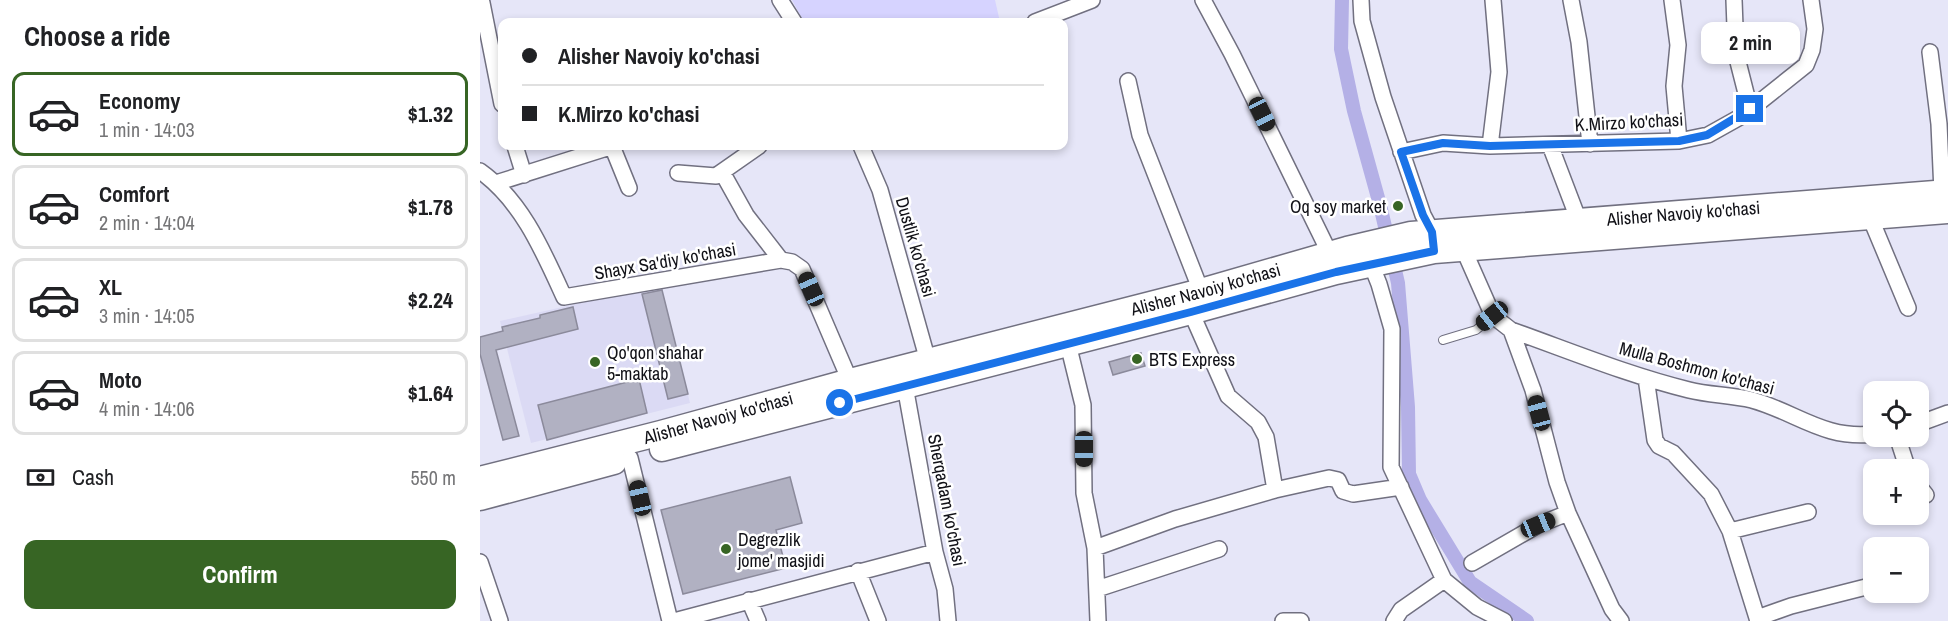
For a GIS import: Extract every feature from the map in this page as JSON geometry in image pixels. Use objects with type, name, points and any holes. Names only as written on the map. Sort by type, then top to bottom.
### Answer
[{"type":"main road","name":"Alisher Navoiy ko'chasi","points":[[480,479],[928,361],[1196,302],[1423,243],[1870,217],[1946,198]]},
{"type":"main road","name":"Alisher Navoiy ko'chasi","points":[[1462,239],[1579,221],[1946,198]]},
{"type":"main road","name":"Alisher Navoiy ko'chasi","points":[[480,498],[1068,344],[1196,302],[1330,254],[1374,256]]},
{"type":"street","points":[[780,0],[791,18]]},
{"type":"street","points":[[1045,18],[1092,0]]},
{"type":"street","points":[[1203,0],[1233,54],[1330,254]]},
{"type":"street","points":[[1360,0],[1362,21],[1401,152],[1423,215],[1423,243]]},
{"type":"street","points":[[1490,146],[1498,72],[1493,0]]},
{"type":"street","points":[[1570,0],[1578,42],[1590,144]]},
{"type":"street","points":[[1672,0],[1678,45],[1674,86],[1679,141]]},
{"type":"street","points":[[1734,0],[1736,54],[1750,109]]},
{"type":"street","name":"K.Mirzo ko'chasi","points":[[1401,152],[1443,143],[1490,146],[1590,144],[1679,141],[1707,135],[1750,109],[1806,65],[1812,50],[1815,29],[1811,0]]},
{"type":"street","points":[[484,2],[498,81]]},
{"type":"street","points":[[1930,52],[1946,198]]},
{"type":"street","points":[[1128,81],[1140,135],[1228,396],[1246,409],[1258,422],[1266,437],[1275,490]]},
{"type":"street","points":[[1550,145],[1579,221]]},
{"type":"street","points":[[516,150],[524,175]]},
{"type":"street","points":[[496,183],[601,150]]},
{"type":"street","points":[[615,150],[629,188]]},
{"type":"street","points":[[678,173],[716,176],[753,150]]},
{"type":"street","name":"Dustlik ko'chasi","points":[[863,150],[880,190],[928,361]]},
{"type":"street","name":"Shayx Sa'diy ko'chasi","points":[[480,171],[496,183],[536,235],[564,297],[781,260]]},
{"type":"street","points":[[722,172],[746,215],[781,260],[792,262],[802,269],[850,381]]},
{"type":"street","points":[[1870,217],[1908,308]]},
{"type":"street","points":[[1462,239],[1492,316]]},
{"type":"street","points":[[1374,256],[1379,284],[1392,329],[1391,467],[1444,580],[1475,614],[1504,621]]},
{"type":"street","name":"Mulla Boshmon ko'chasi","points":[[1492,316],[1511,330],[1646,378],[1691,390],[1753,400],[1824,430],[1863,435]]},
{"type":"street","points":[[1511,330],[1533,390],[1557,482],[1568,513],[1612,609],[1621,621]]},
{"type":"street","points":[[1068,344],[1083,405],[1084,493],[1095,548],[1098,621]]},
{"type":"street","points":[[1646,378],[1655,440],[1659,446],[1673,453],[1711,494],[1730,531],[1758,619],[1791,606],[1863,588]]},
{"type":"street","name":"Sherqadam ko'chasi","points":[[905,386],[935,552],[945,589],[948,621]]},
{"type":"street","points":[[1929,420],[1948,413]]},
{"type":"street","points":[[630,458],[670,621]]},
{"type":"street","points":[[1095,548],[1175,519],[1275,490],[1329,478],[1338,480],[1343,491],[1353,494],[1401,487]]},
{"type":"street","points":[[1730,531],[1808,512]]},
{"type":"street","points":[[1472,563],[1538,525],[1568,513]]},
{"type":"street","points":[[1097,589],[1219,549]]},
{"type":"street","points":[[674,621],[935,552]]},
{"type":"street","points":[[480,562],[500,621]]},
{"type":"street","points":[[858,571],[878,621]]},
{"type":"street","points":[[1394,621],[1401,610],[1444,580]]},
{"type":"street","points":[[749,600],[758,621]]},
{"type":"street","points":[[1283,621],[1301,621]]},
{"type":"lane","points":[[1443,340],[1476,330],[1492,316]]},
{"type":"shaded area","points":[[792,0],[995,0],[999,18],[802,18]]},
{"type":"shaded area","name":"Qo'qon shahar 5-maktab","points":[[661,285],[690,403],[531,443],[500,321]]},
{"type":"building","points":[[662,290],[688,394],[668,399],[642,294]]},
{"type":"building","points":[[573,307],[578,329],[496,350],[519,436],[503,440],[480,354],[480,337],[503,331],[502,327]]},
{"type":"building","points":[[1141,353],[1145,366],[1113,375],[1109,362]]},
{"type":"building","points":[[639,379],[647,413],[547,440],[538,405]]},
{"type":"building","name":"Degrezlik jome' masjidi","points":[[790,477],[802,523],[776,530],[786,568],[683,594],[661,510]]},
{"type":"waterway","points":[[1342,0],[1341,49],[1354,111],[1380,205],[1398,283],[1408,407],[1409,474],[1420,500],[1470,582],[1527,621]]},
{"type":"place","name":"Oq soy market","points":[[1398,206]]},
{"type":"place","name":"BTS Express","points":[[1137,359]]},
{"type":"place","name":"Qo'qon shahar 5-maktab","points":[[595,362]]},
{"type":"place","name":"Degrezlik jome' masjidi","points":[[726,549]]},
{"type":"route","points":[[840,403],[1336,272],[1434,251],[1432,232],[1423,215],[1401,152],[1443,143],[1490,146],[1679,141],[1707,135],[1742,116],[1750,109]]}]
